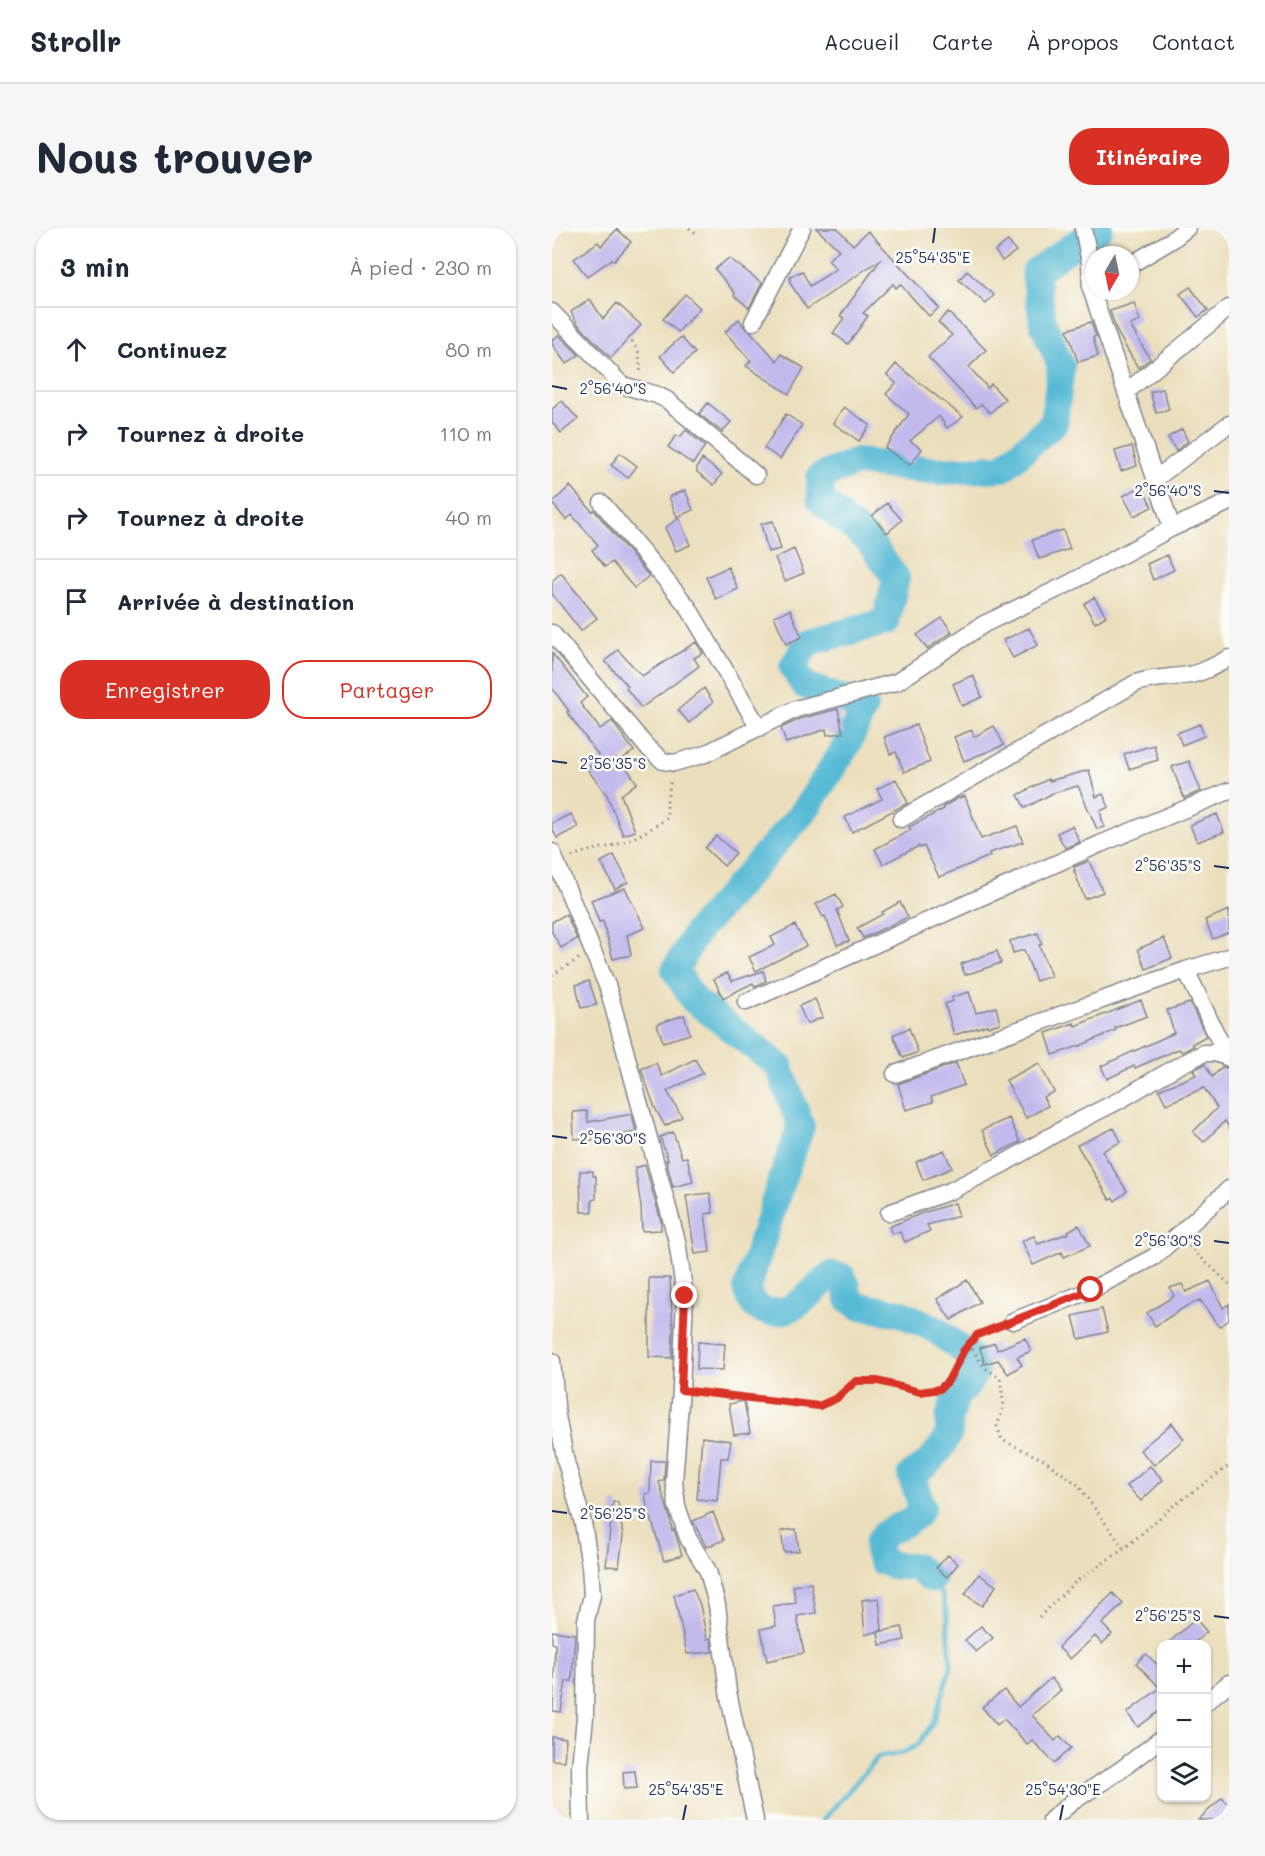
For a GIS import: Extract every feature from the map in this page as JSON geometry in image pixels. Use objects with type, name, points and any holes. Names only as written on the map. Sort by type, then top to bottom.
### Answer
[{"type":"street","points":[[753,322],[802,228]]},
{"type":"street","points":[[1083,228],[1087,246]]},
{"type":"street","points":[[1139,260],[1172,240],[1186,228]]},
{"type":"street","points":[[1097,300],[1172,528]]},
{"type":"street","points":[[1126,392],[1229,309]]},
{"type":"street","points":[[552,312],[622,385],[667,400],[756,475]]},
{"type":"street","points":[[1155,479],[1229,424]]},
{"type":"street","points":[[552,633],[646,746],[663,761],[674,763],[705,754],[796,709],[897,682],[977,628],[1066,585],[1172,528],[1229,502]]},
{"type":"street","points":[[602,503],[688,607],[759,728]]},
{"type":"street","points":[[901,819],[1136,683],[1197,673],[1229,658]]},
{"type":"street","points":[[746,1002],[1100,844],[1229,791]]},
{"type":"street","points":[[555,859],[608,988],[677,1241],[685,1296],[674,1482],[677,1506],[688,1538],[708,1571],[717,1605],[728,1692],[755,1820]]},
{"type":"street","points":[[895,1074],[1186,970],[1229,957]]},
{"type":"street","points":[[1186,970],[1227,1057]]},
{"type":"street","points":[[889,1213],[961,1186],[1120,1100],[1176,1066],[1204,1053],[1227,1057]]},
{"type":"street","points":[[1013,1321],[1091,1290],[1154,1257],[1229,1189]]},
{"type":"street","points":[[552,1361],[557,1416],[582,1522],[592,1595],[586,1620],[585,1717],[580,1767],[581,1820]]},
{"type":"street","points":[[1211,1698],[1229,1683]]},
{"type":"street","points":[[1051,1820],[1078,1797],[1119,1771],[1157,1741]]},
{"type":"path","points":[[689,228],[696,233]]},
{"type":"path","points":[[632,341],[639,353],[643,391]]},
{"type":"path","points":[[555,859],[630,839],[650,831],[667,818],[667,801],[674,763]]},
{"type":"path","points":[[552,975],[592,950]]},
{"type":"path","points":[[1177,1236],[1229,1284]]},
{"type":"path","points":[[681,1390],[819,1406],[837,1398],[856,1381],[878,1381],[920,1392],[940,1389],[948,1381],[955,1365],[977,1335],[1013,1321]]},
{"type":"path","points":[[969,1344],[984,1367],[1000,1378],[1004,1406],[997,1426],[1002,1440],[1044,1460],[1078,1485],[1124,1549]]},
{"type":"path","points":[[1039,1617],[1075,1582],[1124,1549],[1173,1506],[1229,1466]]},
{"type":"building","points":[[816,228],[837,228],[853,245],[868,231],[939,308],[929,316],[900,284],[896,288],[893,284],[863,313],[868,316],[848,344],[833,333],[844,318],[840,316],[881,259],[807,309],[790,283],[790,277],[802,271],[810,286],[836,269],[828,260],[839,250]]},
{"type":"building","points":[[617,229],[631,242],[614,261],[612,259],[587,277],[574,259],[598,242],[601,246]]},
{"type":"building","points":[[1008,241],[1016,251],[1002,261],[995,251]]},
{"type":"building","points":[[729,258],[762,283],[749,308],[734,295],[735,293],[715,269]]},
{"type":"building","points":[[967,271],[994,295],[986,304],[959,280]]},
{"type":"building","points":[[1190,287],[1208,310],[1198,317],[1180,294]]},
{"type":"building","points":[[685,294],[700,308],[678,332],[663,319]]},
{"type":"building","points":[[590,299],[603,319],[617,303],[641,325],[611,358],[577,323],[571,312]]},
{"type":"building","points":[[1134,303],[1140,321],[1130,325],[1150,359],[1138,368],[1117,332],[1110,311]]},
{"type":"building","points":[[948,312],[986,350],[969,367],[988,388],[991,384],[1005,399],[990,413],[981,404],[976,408],[928,357],[952,335],[938,322]]},
{"type":"building","points":[[739,319],[777,361],[781,354],[804,368],[789,394],[746,366],[751,361],[725,332]]},
{"type":"building","points":[[1091,322],[1096,336],[1093,337],[1098,356],[1078,362],[1067,330]]},
{"type":"building","points":[[559,335],[579,355],[566,364],[552,344],[552,340]]},
{"type":"building","points":[[681,337],[695,353],[674,372],[660,356]]},
{"type":"building","points":[[896,364],[963,417],[947,428],[939,416],[910,441],[922,449],[910,465],[885,448],[909,414],[886,394],[896,383],[887,375]]},
{"type":"building","points":[[1163,389],[1169,409],[1156,413],[1150,392]]},
{"type":"building","points":[[562,401],[578,419],[561,433],[552,422],[552,409]]},
{"type":"building","points":[[708,403],[731,422],[722,432],[699,414]]},
{"type":"building","points":[[844,407],[870,425],[859,441],[833,423]]},
{"type":"building","points":[[786,414],[802,425],[780,459],[764,448]]},
{"type":"building","points":[[1182,429],[1188,441],[1176,451],[1168,437]]},
{"type":"building","points":[[686,430],[705,446],[693,464],[668,447],[676,435],[680,437]]},
{"type":"building","points":[[1132,446],[1137,466],[1121,471],[1115,451]]},
{"type":"building","points":[[620,453],[637,466],[628,478],[611,465]]},
{"type":"building","points":[[702,459],[722,474],[714,485],[697,472]]},
{"type":"building","points":[[570,486],[592,511],[594,510],[649,576],[634,588],[612,562],[605,567],[592,550],[598,545],[572,515],[566,520],[552,503]]},
{"type":"building","points":[[1142,486],[1152,507],[1134,516],[1123,496]]},
{"type":"building","points":[[685,490],[693,510],[677,517],[669,497]]},
{"type":"building","points":[[887,503],[902,520],[887,533],[872,516]]},
{"type":"building","points":[[679,518],[690,545],[676,551],[665,528]]},
{"type":"building","points":[[773,521],[781,549],[768,552],[761,524]]},
{"type":"building","points":[[1063,530],[1070,549],[1039,559],[1032,540]]},
{"type":"building","points":[[794,549],[804,573],[785,581],[775,558]]},
{"type":"building","points":[[1167,555],[1174,570],[1153,580],[1147,564]]},
{"type":"building","points":[[728,567],[738,589],[716,599],[706,577]]},
{"type":"building","points":[[561,573],[597,618],[581,631],[552,594],[552,581]]},
{"type":"building","points":[[1094,597],[1106,616],[1095,623],[1084,604]]},
{"type":"building","points":[[790,610],[802,637],[786,644],[774,616]]},
{"type":"building","points":[[942,618],[952,632],[927,649],[917,635]]},
{"type":"building","points":[[1029,628],[1038,645],[1013,658],[1003,640]]},
{"type":"building","points":[[696,642],[703,653],[694,658],[699,666],[641,708],[626,688],[628,686],[605,661],[618,650],[642,676]]},
{"type":"building","points":[[552,653],[587,697],[580,703],[600,729],[612,721],[634,751],[621,760],[637,783],[621,795],[635,831],[623,835],[607,795],[587,769],[601,759],[552,688]]},
{"type":"building","points":[[973,675],[982,697],[962,706],[953,684]]},
{"type":"building","points":[[704,688],[713,702],[689,723],[678,710]]},
{"type":"building","points":[[838,709],[843,733],[827,735],[826,729],[786,743],[781,728],[800,719]]},
{"type":"building","points":[[1200,724],[1204,736],[1182,745],[1177,733]]},
{"type":"building","points":[[916,725],[930,762],[904,772],[896,752],[890,754],[884,737]]},
{"type":"building","points":[[994,726],[1004,745],[964,761],[954,737],[972,730],[974,737]]},
{"type":"building","points":[[1154,745],[1158,760],[1129,769],[1124,754]]},
{"type":"building","points":[[1189,761],[1201,791],[1184,798],[1172,767]]},
{"type":"building","points":[[1089,770],[1096,797],[1103,794],[1109,807],[1100,811],[1104,827],[1097,829],[1078,786],[1053,793],[1025,808],[1018,795],[1048,779],[1049,781]]},
{"type":"building","points":[[896,779],[908,803],[852,832],[845,817],[882,799],[877,789]]},
{"type":"building","points":[[965,796],[981,839],[1017,826],[1023,842],[989,853],[990,856],[939,877],[924,846],[920,848],[919,846],[883,864],[875,849],[911,830],[909,827],[944,809],[943,807],[956,799]]},
{"type":"building","points":[[571,814],[578,827],[557,838],[552,823]]},
{"type":"building","points":[[1217,814],[1224,832],[1197,842],[1190,825]]},
{"type":"building","points":[[1072,826],[1080,842],[1065,848],[1057,833]]},
{"type":"building","points":[[716,836],[736,853],[724,866],[705,848]]},
{"type":"building","points":[[614,855],[628,882],[615,889],[601,862]]},
{"type":"building","points":[[1089,861],[1103,892],[1085,899],[1074,867]]},
{"type":"building","points":[[625,888],[645,928],[627,935],[631,955],[613,959],[603,921],[599,922],[591,900]]},
{"type":"building","points":[[836,894],[843,907],[837,910],[849,941],[837,945],[825,916],[823,917],[816,904]]},
{"type":"building","points":[[900,902],[908,917],[863,938],[857,928]]},
{"type":"building","points":[[1229,910],[1229,932],[1213,939],[1205,920]]},
{"type":"building","points":[[566,914],[577,939],[561,948],[552,932],[552,922]]},
{"type":"building","points":[[795,925],[806,946],[756,971],[749,957],[775,945],[771,937]]},
{"type":"building","points":[[1038,933],[1042,944],[1039,945],[1051,976],[1036,981],[1024,950],[1013,953],[1010,941]]},
{"type":"building","points":[[1164,938],[1172,958],[1146,969],[1138,949]]},
{"type":"building","points":[[997,951],[1001,963],[965,975],[961,964]]},
{"type":"building","points":[[763,971],[766,981],[755,987],[753,983],[723,998],[714,979],[727,973],[732,981]]},
{"type":"building","points":[[589,981],[597,1005],[581,1008],[576,985]]},
{"type":"building","points":[[969,992],[976,1013],[996,1007],[1000,1023],[954,1035],[945,1004],[953,1001],[952,997]]},
{"type":"building","points":[[815,999],[823,1017],[807,1024],[799,1006]]},
{"type":"building","points":[[1141,1000],[1147,1016],[1115,1028],[1116,1030],[1082,1045],[1053,1055],[1046,1033],[1074,1023],[1075,1026]]},
{"type":"building","points":[[1190,1003],[1206,1036],[1182,1052],[1179,1049],[1107,1079],[1101,1066],[1174,1033],[1167,1010]]},
{"type":"building","points":[[684,1015],[690,1034],[663,1042],[657,1024]]},
{"type":"building","points":[[909,1028],[918,1052],[903,1058],[893,1035]]},
{"type":"building","points":[[695,1059],[703,1073],[667,1091],[682,1117],[665,1126],[655,1108],[641,1069],[656,1063],[662,1076]]},
{"type":"building","points":[[956,1063],[964,1085],[931,1097],[933,1102],[906,1110],[898,1084]]},
{"type":"building","points":[[1039,1063],[1054,1092],[1043,1097],[1048,1106],[1026,1118],[1006,1080]]},
{"type":"building","points":[[1205,1064],[1212,1077],[1222,1067],[1229,1068],[1229,1128],[1225,1121],[1204,1142],[1193,1132],[1217,1108],[1204,1088],[1166,1104],[1159,1090],[1196,1075],[1193,1070]]},
{"type":"building","points":[[587,1111],[588,1122],[632,1114],[636,1132],[586,1141],[586,1138],[574,1139],[573,1112]]},
{"type":"building","points":[[1009,1118],[1020,1142],[994,1155],[982,1130]]},
{"type":"building","points":[[1114,1128],[1121,1142],[1102,1151],[1127,1191],[1115,1201],[1113,1198],[1110,1200],[1077,1145]]},
{"type":"building","points":[[673,1132],[682,1158],[687,1157],[693,1182],[673,1187],[666,1160],[668,1160],[660,1137]]},
{"type":"building","points":[[944,1150],[952,1168],[923,1180],[916,1162]]},
{"type":"building","points":[[645,1165],[661,1221],[661,1230],[642,1231],[635,1168]]},
{"type":"building","points":[[580,1171],[593,1171],[593,1176],[596,1176],[596,1199],[592,1200],[592,1212],[581,1212]]},
{"type":"building","points":[[710,1193],[713,1213],[705,1214],[710,1252],[695,1254],[686,1196]]},
{"type":"building","points":[[955,1203],[959,1216],[927,1225],[930,1231],[905,1242],[900,1232],[892,1234],[889,1227],[922,1213]]},
{"type":"building","points":[[1079,1225],[1090,1246],[1064,1257],[1062,1252],[1033,1265],[1022,1241],[1034,1236],[1038,1244],[1069,1233],[1068,1231]]},
{"type":"building","points":[[649,1278],[670,1278],[672,1358],[649,1357]]},
{"type":"building","points":[[967,1280],[980,1302],[951,1320],[937,1299]]},
{"type":"building","points":[[1210,1281],[1223,1308],[1229,1304],[1229,1320],[1219,1327],[1200,1300],[1155,1326],[1147,1313],[1174,1296],[1170,1288],[1182,1284],[1186,1292]]},
{"type":"building","points":[[1102,1309],[1108,1332],[1079,1339],[1073,1316]]},
{"type":"building","points":[[1025,1338],[1031,1351],[1017,1357],[1022,1365],[1008,1374],[998,1360],[985,1364],[980,1348],[995,1343],[997,1350]]},
{"type":"building","points":[[698,1342],[725,1344],[723,1370],[697,1369]]},
{"type":"building","points":[[744,1401],[750,1433],[734,1435],[729,1404]]},
{"type":"building","points":[[1172,1423],[1184,1439],[1154,1465],[1140,1450]]},
{"type":"building","points":[[702,1437],[731,1441],[728,1458],[721,1458],[717,1501],[697,1499]]},
{"type":"building","points":[[651,1461],[665,1461],[664,1480],[659,1482],[672,1530],[674,1529],[682,1555],[664,1561],[651,1518],[649,1519],[645,1494],[650,1493]]},
{"type":"building","points":[[1150,1466],[1163,1480],[1141,1501],[1127,1486]]},
{"type":"building","points":[[613,1502],[618,1502],[623,1536],[619,1567],[606,1566]]},
{"type":"building","points":[[713,1512],[724,1540],[706,1547],[693,1521]]},
{"type":"building","points":[[796,1529],[799,1551],[784,1552],[781,1531]]},
{"type":"building","points":[[948,1555],[958,1564],[947,1577],[936,1568]]},
{"type":"building","points":[[979,1574],[996,1586],[982,1606],[965,1594]]},
{"type":"building","points":[[811,1583],[816,1613],[797,1616],[804,1653],[767,1661],[761,1629],[776,1626],[773,1606],[796,1603],[793,1586]]},
{"type":"building","points":[[693,1589],[700,1605],[707,1639],[711,1638],[712,1652],[687,1654],[674,1595]]},
{"type":"building","points":[[1113,1593],[1123,1604],[1102,1624],[1112,1634],[1102,1644],[1095,1636],[1070,1659],[1058,1647]]},
{"type":"building","points":[[879,1598],[882,1630],[865,1635],[862,1600]]},
{"type":"building","points":[[1196,1619],[1207,1632],[1198,1640],[1172,1640]]},
{"type":"building","points":[[981,1626],[993,1638],[976,1652],[965,1640]]},
{"type":"building","points":[[902,1627],[905,1640],[880,1645],[878,1632]]},
{"type":"building","points":[[552,1631],[575,1634],[572,1681],[566,1681],[561,1712],[553,1711],[555,1644],[552,1643]]},
{"type":"building","points":[[1146,1654],[1157,1664],[1157,1685],[1136,1663]]},
{"type":"building","points":[[1051,1678],[1061,1690],[1032,1715],[1055,1741],[1060,1736],[1071,1748],[1054,1763],[1032,1740],[1027,1744],[1004,1719],[997,1725],[982,1707],[1004,1690],[1018,1707]]},
{"type":"building","points":[[1157,1690],[1157,1713],[1138,1727],[1127,1713]]},
{"type":"building","points":[[552,1737],[566,1739],[564,1761],[552,1760]]},
{"type":"building","points":[[635,1771],[637,1788],[624,1789],[623,1772]]},
{"type":"building","points":[[1222,1798],[1229,1805],[1229,1809],[1217,1820],[1198,1820]]},
{"type":"waterway","points":[[932,1579],[914,1566],[896,1566],[882,1561],[878,1551],[879,1543],[882,1537],[911,1520],[922,1507],[911,1475],[927,1464],[941,1448],[949,1433],[949,1419],[956,1395],[966,1387],[975,1372],[971,1357],[935,1329],[900,1313],[858,1306],[849,1299],[842,1277],[831,1275],[802,1301],[785,1310],[768,1312],[755,1305],[747,1288],[801,1127],[779,1066],[694,1000],[675,970],[696,933],[805,810],[847,745],[864,707],[804,685],[793,667],[808,642],[886,622],[896,578],[868,540],[821,501],[820,477],[856,462],[939,471],[1003,468],[1054,423],[1061,366],[1043,323],[1035,272],[1099,228]]},
{"type":"waterway","points":[[823,1820],[878,1757],[903,1753],[919,1744],[934,1721],[951,1667],[947,1613],[942,1595],[932,1579]]},
{"type":"route","points":[[685,1296],[681,1390],[819,1406],[837,1398],[856,1381],[878,1381],[920,1392],[940,1389],[948,1381],[964,1350],[977,1335],[1091,1290]]}]
